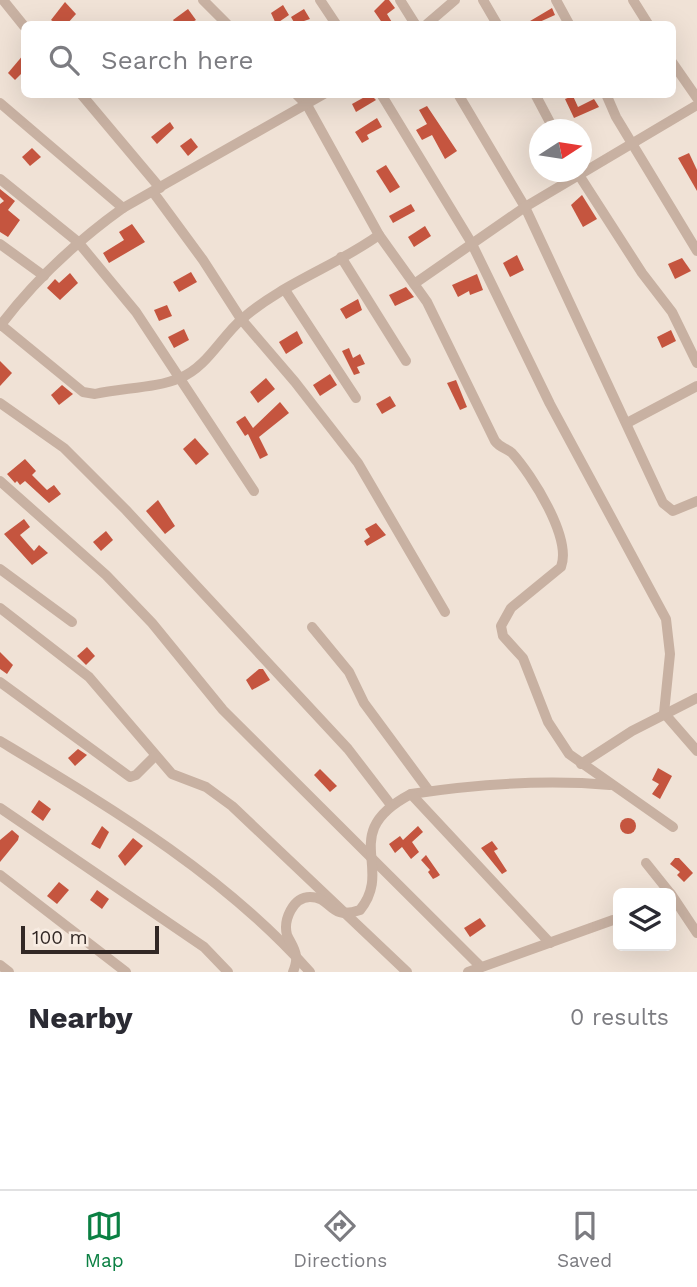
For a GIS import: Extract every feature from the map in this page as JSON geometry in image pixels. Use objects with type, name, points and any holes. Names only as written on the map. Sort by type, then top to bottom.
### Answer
[{"type":"street","points":[[203,0],[224,21]]},
{"type":"street","points":[[320,0],[334,21]]},
{"type":"street","points":[[400,0],[413,21]]},
{"type":"street","points":[[430,21],[455,0]]},
{"type":"street","points":[[483,0],[495,21]]},
{"type":"street","points":[[555,0],[567,21]]},
{"type":"street","points":[[633,0],[646,21]]},
{"type":"street","points":[[4,3],[21,23]]},
{"type":"street","points":[[676,66],[697,98]]},
{"type":"street","points":[[84,98],[156,190],[241,319],[295,382],[358,463],[445,612]]},
{"type":"street","points":[[300,98],[307,105],[379,235],[427,302],[495,441],[511,451],[545,498],[558,533],[563,557],[561,567],[511,608],[500,626],[503,636],[523,658],[559,743],[580,764],[673,827]]},
{"type":"street","points":[[318,98],[123,208],[78,242],[0,324],[83,392],[95,394],[180,378],[205,360],[241,319],[341,257],[358,251],[379,235]]},
{"type":"street","points":[[384,98],[471,242],[550,404],[666,619],[670,654],[664,713],[697,751]]},
{"type":"street","points":[[460,98],[525,207],[667,508],[673,511],[697,501]]},
{"type":"street","points":[[537,98],[548,119]]},
{"type":"street","points":[[608,98],[616,117],[697,251]]},
{"type":"street","points":[[0,103],[123,208]]},
{"type":"street","points":[[592,166],[634,144],[697,105]]},
{"type":"street","points":[[0,179],[78,242],[136,312],[254,491]]},
{"type":"street","points":[[414,284],[471,242],[564,182]]},
{"type":"street","points":[[584,182],[642,274],[672,312],[697,363]]},
{"type":"street","points":[[0,244],[44,276]]},
{"type":"street","points":[[341,257],[406,361]]},
{"type":"street","points":[[285,290],[356,398]]},
{"type":"street","points":[[627,423],[697,386]]},
{"type":"street","points":[[0,403],[64,448],[127,510],[348,749],[391,805]]},
{"type":"street","points":[[0,481],[106,575],[152,623],[223,710],[481,967]]},
{"type":"street","points":[[0,569],[72,622]]},
{"type":"street","points":[[0,608],[89,677],[172,774],[206,788],[232,806],[407,972]]},
{"type":"street","points":[[312,627],[349,672],[364,703],[429,791]]},
{"type":"street","points":[[0,682],[130,777],[136,775],[155,756]]},
{"type":"street","points":[[580,764],[664,713],[697,698]]},
{"type":"street","points":[[0,741],[156,838],[228,891],[310,972]]},
{"type":"street","points":[[293,972],[296,956],[286,932],[288,916],[296,902],[305,897],[316,897],[336,913],[346,915],[360,910],[367,901],[373,870],[368,852],[374,827],[391,805],[411,794],[493,783],[568,781],[613,785]]},
{"type":"street","points":[[411,794],[550,943]]},
{"type":"street","points":[[0,808],[204,947],[228,972]]},
{"type":"street","points":[[646,863],[667,888]]},
{"type":"street","points":[[0,875],[125,972]]},
{"type":"street","points":[[676,901],[697,933]]},
{"type":"street","points":[[468,972],[613,920]]},
{"type":"street","points":[[0,965],[9,972]]},
{"type":"building","points":[[385,0],[389,0],[395,8],[387,14],[391,21],[381,21],[374,11]]},
{"type":"building","points":[[65,2],[76,14],[70,21],[51,20]]},
{"type":"building","points":[[283,5],[289,15],[280,21],[275,21],[271,13]]},
{"type":"building","points":[[552,8],[555,15],[542,21],[530,21]]},
{"type":"building","points":[[188,9],[196,20],[174,21]]},
{"type":"building","points":[[304,9],[310,19],[293,21],[291,17]]},
{"type":"building","points":[[21,58],[21,74],[15,80],[8,73]]},
{"type":"building","points":[[363,98],[376,100],[356,112],[352,104]]},
{"type":"building","points":[[574,98],[578,107],[594,99],[599,107],[574,118],[565,99]]},
{"type":"building","points":[[427,106],[457,151],[445,159],[432,135],[422,140],[416,130],[427,124],[419,110]]},
{"type":"building","points":[[377,118],[382,127],[367,135],[369,139],[362,143],[355,132]]},
{"type":"building","points":[[170,122],[174,128],[157,144],[151,137]]},
{"type":"building","points":[[191,138],[198,147],[188,156],[180,146]]},
{"type":"building","points":[[32,148],[41,157],[30,166],[22,157]]},
{"type":"building","points":[[689,153],[697,170],[697,191],[678,158]]},
{"type":"building","points":[[386,165],[400,187],[390,193],[376,171]]},
{"type":"building","points":[[0,189],[15,201],[8,210],[20,220],[8,237],[0,232],[0,204],[4,201],[0,197]]},
{"type":"building","points":[[582,195],[597,219],[583,227],[571,205]]},
{"type":"building","points":[[411,204],[415,211],[393,223],[389,216]]},
{"type":"building","points":[[132,224],[145,242],[109,263],[103,253],[124,240],[119,232]]},
{"type":"building","points":[[425,226],[431,236],[414,247],[408,237]]},
{"type":"building","points":[[517,255],[524,270],[510,277],[503,263]]},
{"type":"building","points":[[682,258],[691,271],[675,279],[668,264]]},
{"type":"building","points":[[191,272],[197,282],[179,292],[173,282]]},
{"type":"building","points":[[70,273],[78,283],[60,300],[47,288],[55,279],[59,283]]},
{"type":"building","points":[[477,274],[483,290],[470,295],[469,291],[458,297],[452,285]]},
{"type":"building","points":[[406,287],[414,297],[395,306],[389,295]]},
{"type":"building","points":[[358,299],[362,310],[346,319],[340,309]]},
{"type":"building","points":[[167,305],[172,316],[159,321],[154,310]]},
{"type":"building","points":[[184,329],[189,340],[174,348],[168,337]]},
{"type":"building","points":[[671,330],[676,341],[662,348],[657,337]]},
{"type":"building","points":[[297,331],[303,343],[286,354],[279,342]]},
{"type":"building","points":[[349,348],[353,358],[360,354],[365,364],[357,367],[360,373],[354,375],[342,351]]},
{"type":"building","points":[[0,361],[12,373],[0,386]]},
{"type":"building","points":[[330,374],[337,385],[320,396],[313,385]]},
{"type":"building","points":[[266,378],[275,389],[258,403],[250,392]]},
{"type":"building","points":[[456,380],[467,407],[460,410],[447,383]]},
{"type":"building","points":[[62,385],[73,394],[59,405],[51,395]]},
{"type":"building","points":[[390,396],[396,406],[382,414],[376,404]]},
{"type":"building","points":[[280,402],[289,413],[259,437],[268,455],[260,459],[248,434],[245,436],[236,422],[245,416],[253,428]]},
{"type":"building","points":[[195,438],[209,454],[196,465],[183,449]]},
{"type":"building","points":[[25,459],[36,471],[32,475],[47,490],[54,485],[61,494],[49,503],[25,481],[20,485],[17,481],[15,483],[7,474]]},
{"type":"building","points":[[158,500],[175,526],[165,534],[146,511]]},
{"type":"building","points":[[24,519],[30,527],[20,535],[34,551],[39,545],[48,553],[32,565],[4,534]]},
{"type":"building","points":[[376,523],[386,535],[367,546],[364,541],[370,537],[365,529]]},
{"type":"building","points":[[106,531],[113,540],[101,551],[93,542]]},
{"type":"building","points":[[87,647],[95,656],[86,665],[77,656]]},
{"type":"building","points":[[0,652],[13,665],[7,674],[0,669]]},
{"type":"building","points":[[259,669],[263,669],[270,680],[252,690],[246,680]]},
{"type":"building","points":[[78,749],[87,755],[75,766],[68,758]]},
{"type":"building","points":[[658,768],[672,776],[660,799],[652,794],[659,784],[652,780]]},
{"type":"building","points":[[320,769],[337,786],[330,792],[314,775]]},
{"type":"building","points":[[39,800],[51,809],[43,821],[31,812]]},
{"type":"building","points":[[625,818],[631,818],[636,826],[634,832],[625,834],[620,829],[620,823]]},
{"type":"building","points":[[102,826],[109,832],[100,849],[91,844]]},
{"type":"building","points":[[418,826],[423,832],[412,842],[419,852],[411,859],[402,847],[395,853],[389,844],[400,836],[403,840]]},
{"type":"building","points":[[12,830],[19,836],[18,840],[0,862],[0,840]]},
{"type":"building","points":[[133,838],[143,846],[125,866],[118,856]]},
{"type":"building","points":[[492,841],[498,849],[494,851],[507,871],[502,874],[481,848]]},
{"type":"building","points":[[426,855],[440,875],[433,879],[428,872],[430,870],[421,860]]},
{"type":"building","points":[[675,858],[679,858],[693,873],[684,882],[677,875],[680,872],[670,864]]},
{"type":"building","points":[[59,882],[69,890],[57,904],[47,896]]},
{"type":"building","points":[[97,890],[109,899],[102,909],[90,900]]},
{"type":"building","points":[[480,918],[486,926],[470,937],[464,928]]}]
